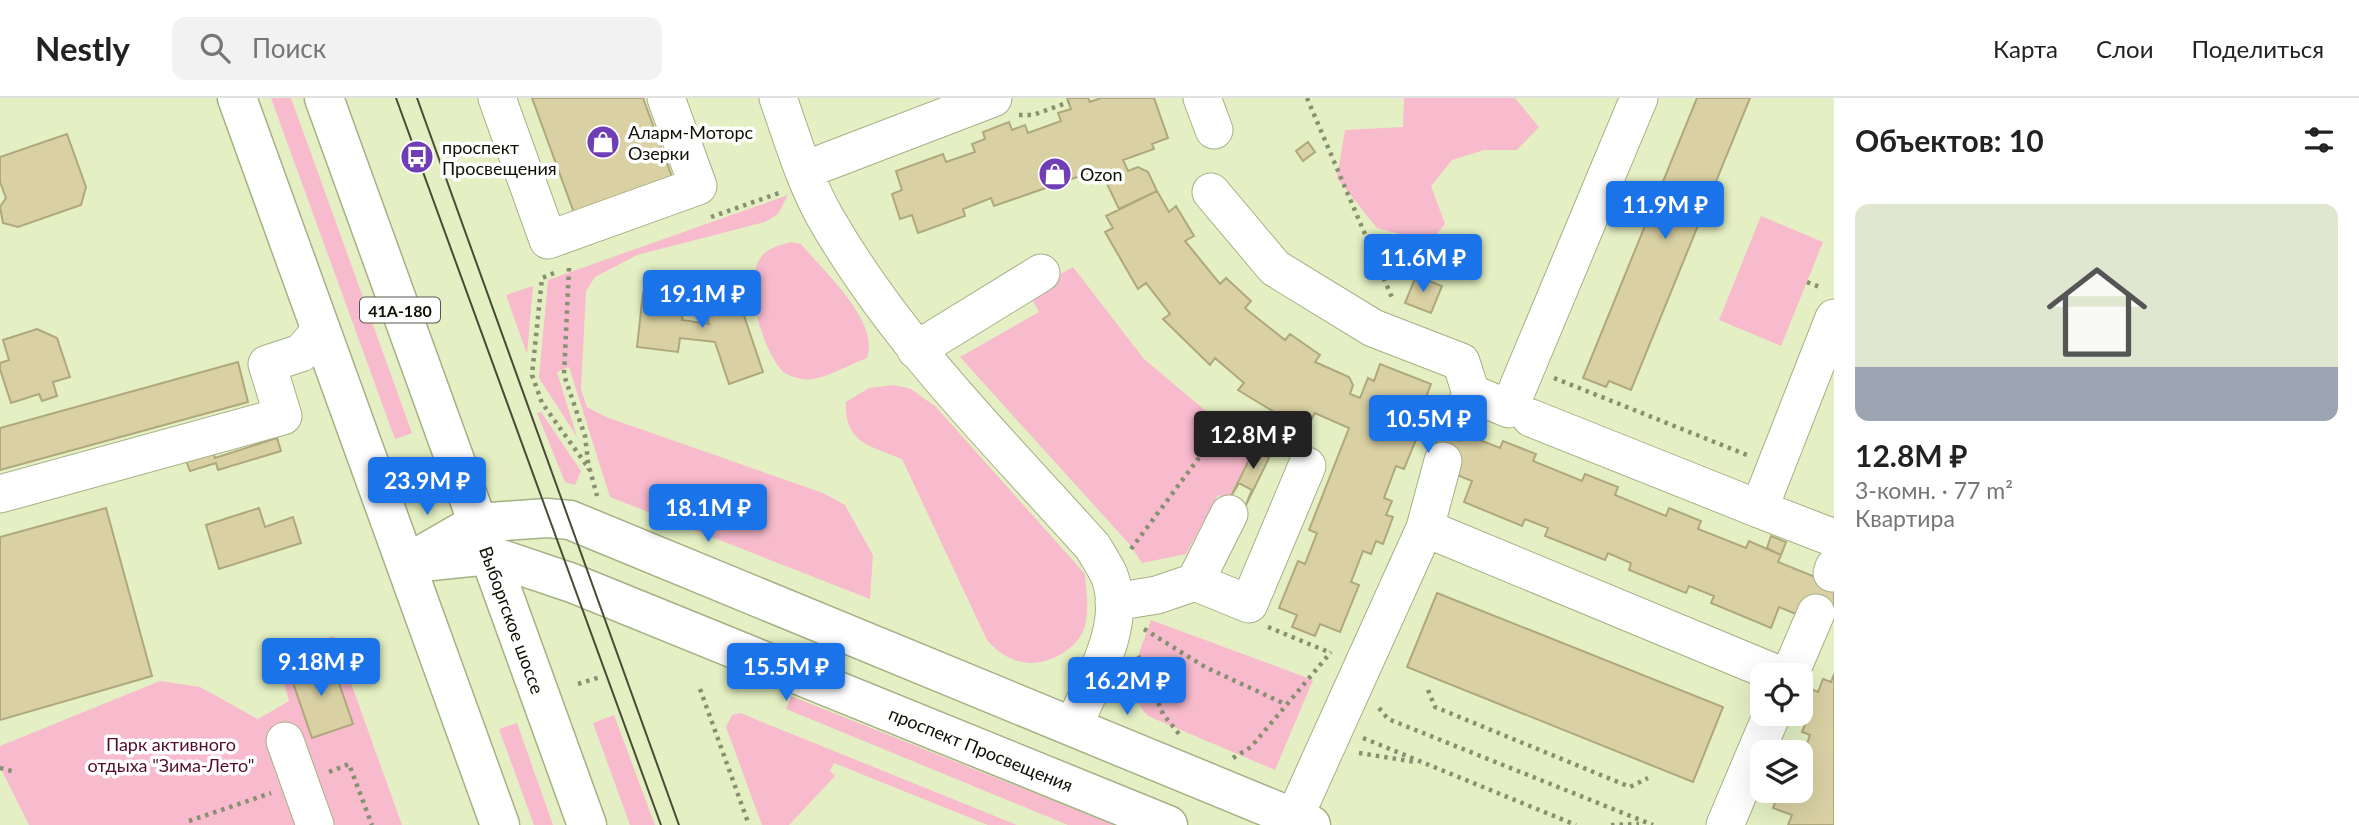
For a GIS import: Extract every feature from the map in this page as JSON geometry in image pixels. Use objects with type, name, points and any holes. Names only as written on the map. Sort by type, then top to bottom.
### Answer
[{"type":"main road","points":[[237,98],[500,825]]},
{"type":"main road","name":"Выборгское шоссе","points":[[324,98],[587,825]]},
{"type":"main road","points":[[406,564],[483,539],[570,520],[1302,822]]},
{"type":"main road","name":"проспект Просвещения","points":[[483,539],[594,592],[1168,825]]},
{"type":"street","points":[[497,98],[548,240],[698,186],[666,98]]},
{"type":"street","points":[[778,98],[824,215],[877,300],[916,350],[1093,547],[1110,576],[1114,602],[1111,631],[1073,727]]},
{"type":"street","points":[[807,176],[993,98]]},
{"type":"street","points":[[1211,192],[1275,268],[1373,328],[1461,362],[1465,407],[1509,409],[1639,98]]},
{"type":"street","points":[[916,350],[1041,273]]},
{"type":"street","points":[[1759,509],[1834,318]]},
{"type":"street","points":[[0,494],[283,416],[267,364],[301,353],[321,330]]},
{"type":"street","points":[[1531,418],[1759,509],[1833,559]]},
{"type":"street","points":[[1302,822],[1330,737],[1349,665],[1425,528],[1443,460]]},
{"type":"street","points":[[1114,602],[1157,595],[1195,582],[1249,604],[1307,466]]},
{"type":"street","points":[[1195,582],[1229,514]]},
{"type":"street","points":[[1425,528],[1751,663]]},
{"type":"street","points":[[1795,663],[1816,613]]},
{"type":"street","points":[[1729,823],[1767,726]]},
{"type":"street","points":[[285,741],[314,825]]},
{"type":"path","points":[[1307,98],[1397,310],[1404,341]]},
{"type":"path","points":[[708,218],[807,176]]},
{"type":"path","points":[[581,264],[542,278],[532,375],[542,402],[590,470]]},
{"type":"path","points":[[569,268],[564,375],[585,436],[597,497]]},
{"type":"path","points":[[1527,368],[1776,466]]},
{"type":"path","points":[[1129,553],[1205,450]]},
{"type":"path","points":[[1249,604],[1261,625],[1349,665],[1388,719],[1644,824]]},
{"type":"path","points":[[1140,627],[1205,667],[1285,704]]},
{"type":"path","points":[[1134,645],[1149,687],[1163,714],[1181,736]]},
{"type":"path","points":[[1232,758],[1251,747],[1285,704],[1349,665]]},
{"type":"path","points":[[578,684],[600,677]]},
{"type":"path","points":[[700,689],[749,825]]},
{"type":"path","points":[[1428,690],[1434,708],[1630,787],[1648,778]]},
{"type":"path","points":[[1330,737],[1424,763]]},
{"type":"path","points":[[1330,737],[1424,763],[1576,825]]},
{"type":"path","points":[[300,783],[349,764],[372,825]]},
{"type":"path","points":[[0,768],[15,772]]},
{"type":"path","points":[[193,822],[254,799]]},
{"type":"path","points":[[1611,825],[1653,825]]},
{"type":"green space","points":[[271,98],[291,98],[412,433],[395,439]]},
{"type":"green space","points":[[1404,98],[1515,98],[1539,127],[1517,150],[1484,150],[1452,160],[1431,186],[1445,224],[1430,242],[1377,228],[1337,178],[1345,130],[1403,127]]},
{"type":"green space","points":[[788,195],[778,214],[765,222],[637,255],[595,277],[586,291],[581,390],[587,407],[606,417],[823,493],[845,505],[873,555],[870,599],[610,497],[569,367],[557,372],[577,437],[539,378],[548,280]]},
{"type":"green space","points":[[1761,216],[1823,242],[1781,346],[1719,320]]},
{"type":"green space","points":[[791,242],[801,244],[858,313],[869,344],[867,358],[817,378],[801,379],[782,371],[767,347],[761,331],[753,281],[762,256],[775,247]]},
{"type":"green space","points":[[1073,267],[1144,359],[1226,428],[1255,446],[1228,499],[1218,495],[1186,554],[1142,563],[1130,545],[960,357],[1039,312],[1028,292]]},
{"type":"green space","points":[[533,286],[527,354],[506,295]]},
{"type":"green space","points":[[894,385],[911,389],[936,407],[1085,574],[1086,622],[1081,636],[1063,653],[1042,662],[1023,662],[1004,655],[987,640],[902,459],[870,446],[854,435],[849,426],[846,402],[869,388]]},
{"type":"green space","points":[[541,412],[581,471],[575,485],[565,482],[537,413]]},
{"type":"green space","points":[[1151,620],[1313,680],[1275,770],[1148,716],[1135,693],[1134,681],[1138,657]]},
{"type":"green space","name":"Парк активного отдыха \"Зима-Лето\"","points":[[334,636],[402,825],[29,825],[0,767],[0,746],[160,681],[200,687],[258,719],[289,701],[276,655]]},
{"type":"green space","points":[[791,696],[1114,825],[1068,825],[786,709]]},
{"type":"green space","points":[[740,713],[1017,825],[988,825],[834,763],[830,771],[835,776],[789,825],[762,825],[726,727],[732,715]]},
{"type":"green space","points":[[614,715],[655,825],[630,825],[593,723]]},
{"type":"green space","points":[[517,723],[553,825],[534,825],[499,729]]},
{"type":"building","name":"Аларм-Моторс Озерки","points":[[532,98],[643,98],[675,185],[577,221]]},
{"type":"building","points":[[1067,98],[1088,98],[1090,102],[1101,98],[1154,98],[1168,138],[1152,144],[1154,149],[1123,160],[1128,171],[1138,167],[1148,172],[1157,191],[1119,209],[1100,169],[994,206],[991,198],[963,209],[965,216],[918,233],[912,215],[900,219],[892,194],[902,190],[896,171],[943,154],[946,162],[975,152],[972,144],[985,139],[983,132],[1009,122],[1012,130],[1025,125],[1028,133],[1061,121],[1058,113],[1071,109]]},
{"type":"building","points":[[1697,98],[1750,98],[1631,390],[1609,381],[1606,387],[1583,378]]},
{"type":"building","points":[[67,134],[86,187],[81,205],[18,227],[3,223],[0,207],[6,198],[0,182],[0,157]]},
{"type":"building","points":[[1308,142],[1315,152],[1303,161],[1296,151]]},
{"type":"building","points":[[1157,191],[1169,212],[1176,206],[1194,236],[1185,241],[1220,284],[1226,278],[1251,301],[1245,308],[1251,313],[1285,340],[1290,334],[1320,355],[1315,362],[1349,377],[1353,385],[1350,394],[1360,398],[1368,378],[1374,381],[1380,364],[1431,384],[1425,400],[1431,402],[1425,416],[1440,423],[1450,418],[1467,435],[1500,448],[1503,441],[1536,454],[1533,461],[1582,481],[1585,474],[1618,487],[1615,495],[1666,516],[1669,508],[1701,521],[1698,529],[1746,548],[1749,541],[1781,555],[1778,562],[1815,577],[1834,574],[1834,604],[1828,618],[1801,616],[1779,607],[1771,628],[1711,603],[1714,596],[1689,586],[1686,593],[1629,570],[1631,563],[1608,553],[1605,560],[1545,536],[1548,528],[1525,519],[1522,526],[1464,502],[1472,481],[1452,473],[1431,456],[1437,440],[1419,432],[1404,469],[1396,466],[1384,498],[1392,501],[1386,515],[1393,517],[1383,544],[1376,541],[1371,554],[1363,551],[1351,582],[1359,585],[1340,632],[1320,624],[1315,636],[1292,627],[1297,615],[1279,608],[1298,561],[1305,564],[1317,533],[1309,530],[1349,428],[1315,413],[1309,424],[1298,417],[1294,424],[1238,390],[1244,383],[1215,358],[1210,365],[1163,319],[1170,314],[1146,283],[1138,289],[1105,232],[1113,228],[1106,216]]},
{"type":"building","points":[[1416,276],[1442,286],[1431,313],[1405,303]]},
{"type":"building","points":[[734,286],[763,372],[729,384],[715,342],[680,338],[678,352],[637,347],[643,293],[684,297],[682,320],[709,324],[700,298]]},
{"type":"building","points":[[37,329],[57,338],[70,377],[53,382],[57,396],[42,401],[39,394],[11,403],[0,369],[0,363],[9,360],[3,340]]},
{"type":"building","points":[[238,362],[248,402],[0,470],[0,428]]},
{"type":"building","points":[[277,438],[281,451],[218,470],[216,463],[190,471],[185,458],[212,450],[215,458]]},
{"type":"building","points":[[1254,450],[1269,458],[1245,507],[1252,490],[1239,483],[1229,500]]},
{"type":"building","points":[[106,508],[152,676],[0,720],[0,537]]},
{"type":"building","points":[[259,508],[265,527],[293,517],[301,543],[219,569],[206,525]]},
{"type":"building","points":[[1771,536],[1786,542],[1781,555],[1767,548]]},
{"type":"building","points":[[1437,593],[1723,707],[1693,782],[1407,667]]},
{"type":"building","points":[[330,657],[353,724],[312,738],[289,671]]},
{"type":"building","points":[[1834,674],[1834,825],[1788,825],[1792,815],[1773,808],[1775,803],[1813,803],[1813,740],[1808,740],[1810,735],[1802,732],[1805,726],[1813,726],[1813,690],[1818,692],[1823,679],[1831,682]]},
{"type":"tram line","points":[[396,98],[661,825]]},
{"type":"tram line","points":[[417,98],[679,825]]},
{"type":"place","name":"Аларм-Моторс Озерки","points":[[603,142]]},
{"type":"place","name":"проспект Просвещения","points":[[417,157]]},
{"type":"place","name":"Ozon","points":[[1055,174]]}]
